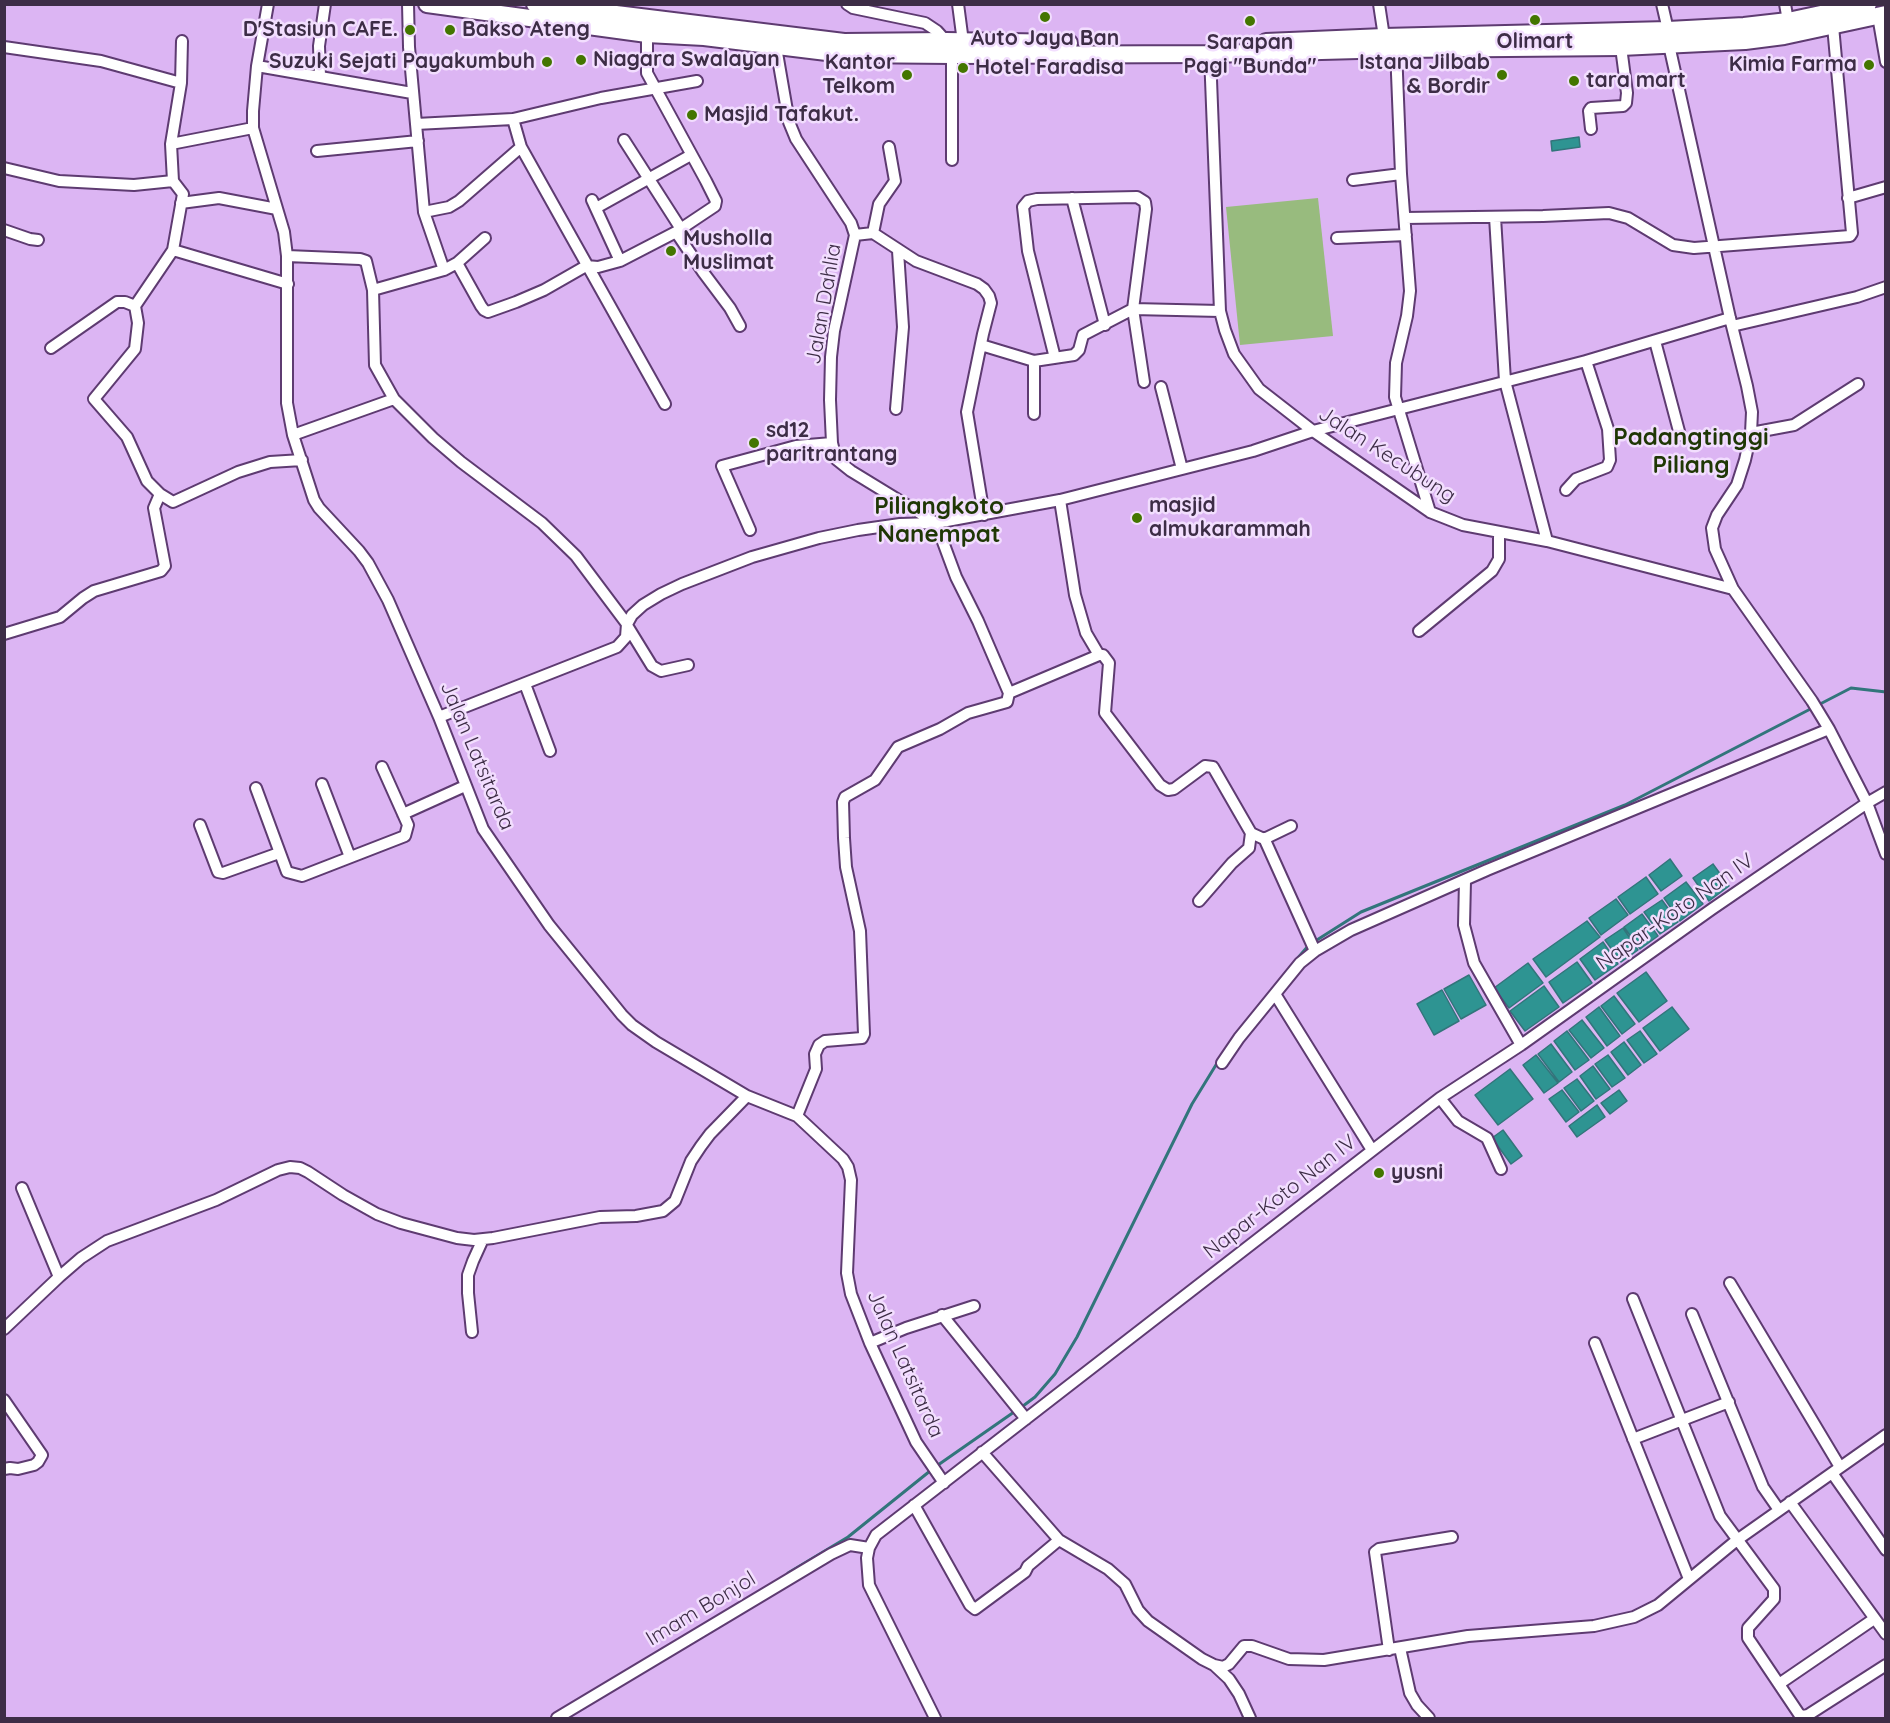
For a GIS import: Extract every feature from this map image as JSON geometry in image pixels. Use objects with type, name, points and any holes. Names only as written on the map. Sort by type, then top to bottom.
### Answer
[{"type":"highway","points":[[427,4],[647,34],[704,38],[843,54],[949,48],[963,42],[1289,47]]},
{"type":"highway","points":[[535,4],[844,42],[949,48],[1210,54],[1289,47],[1390,43],[1669,38],[1744,41],[1833,26],[1877,12]]},
{"type":"highway","points":[[1390,43],[1621,47],[1744,26],[1786,13],[1843,8],[1877,12]]},
{"type":"street","name":"Jalan Latsitarda","points":[[267,4],[256,66],[254,128],[284,232],[288,284],[287,403],[294,435],[314,500],[359,551],[388,600],[440,717],[483,829],[549,925],[632,1025],[656,1042],[747,1096],[800,1111],[843,1159],[848,1167],[851,1180],[847,1273],[854,1302],[870,1343],[916,1442],[944,1483]]},
{"type":"street","points":[[320,76],[319,46],[325,4]]},
{"type":"street","points":[[408,4],[412,93],[424,212],[444,270]]},
{"type":"street","points":[[847,4],[853,8],[925,23],[937,31],[949,48],[952,160]]},
{"type":"street","points":[[958,4],[963,42]]},
{"type":"street","points":[[1379,4],[1390,43],[1410,291],[1407,316],[1396,363],[1395,397],[1430,512]]},
{"type":"street","points":[[1662,4],[1752,412],[1751,433],[1737,485],[1717,515],[1712,528],[1714,549],[1734,590],[1829,729],[1867,803],[1886,854]]},
{"type":"street","points":[[1877,12],[1886,62]]},
{"type":"street","points":[[1405,219],[1619,214],[1673,245],[1694,248],[1850,236],[1852,234],[1833,26]]},
{"type":"street","points":[[457,263],[481,306],[488,312],[544,290],[586,266],[598,267],[621,261],[679,230],[711,209],[716,201],[647,73],[647,34]]},
{"type":"street","points":[[182,41],[181,83],[171,144],[173,181],[183,194],[173,250],[135,306],[138,323],[135,349],[94,399],[127,437],[147,481],[160,494],[173,502],[238,472],[270,462],[302,460]]},
{"type":"street","points":[[4,47],[101,61],[181,83]]},
{"type":"street","name":"Jalan Dahlia","points":[[776,47],[789,122],[796,139],[851,223],[855,235],[834,331],[831,357],[832,443],[836,459],[851,471],[936,523]]},
{"type":"street","points":[[1591,129],[1589,111],[1591,108],[1623,106],[1626,102],[1627,93],[1621,47]]},
{"type":"street","name":"Jalan Kecubung","points":[[1210,54],[1220,311],[1234,354],[1259,389],[1313,431],[1430,512],[1463,525],[1547,541],[1734,590]]},
{"type":"street","points":[[256,66],[412,93]]},
{"type":"street","points":[[416,124],[513,119],[601,98],[697,81]]},
{"type":"street","points":[[513,119],[521,147],[665,404]]},
{"type":"street","points":[[171,144],[254,128]]},
{"type":"street","points":[[624,140],[703,272],[730,308],[740,326]]},
{"type":"street","points":[[317,151],[418,141]]},
{"type":"street","points":[[424,212],[449,207],[459,201],[521,147]]},
{"type":"street","points":[[873,233],[879,204],[895,181],[889,147]]},
{"type":"street","points":[[621,261],[594,204],[648,179],[691,155]]},
{"type":"street","points":[[4,168],[60,181],[134,185],[173,181]]},
{"type":"street","points":[[1353,180],[1401,174]]},
{"type":"street","points":[[1848,198],[1886,187]]},
{"type":"street","points":[[1055,358],[1028,251],[1023,207],[1032,200],[1137,197],[1145,202],[1146,209],[1133,309],[1144,382]]},
{"type":"street","points":[[180,202],[219,198],[277,209]]},
{"type":"street","points":[[1072,198],[1105,325]]},
{"type":"street","points":[[1495,216],[1505,381],[1547,541]]},
{"type":"street","points":[[4,230],[38,240]]},
{"type":"street","points":[[855,235],[873,233],[916,261],[977,284],[987,292],[991,303],[967,412],[984,515]]},
{"type":"street","points":[[1337,238],[1406,235]]},
{"type":"street","points":[[373,290],[444,270],[457,263],[485,238]]},
{"type":"street","points":[[173,250],[288,284]]},
{"type":"street","points":[[896,409],[903,327],[898,251]]},
{"type":"street","points":[[287,256],[365,260],[373,290],[375,365],[394,399],[447,450],[542,523],[576,556],[627,625],[652,666],[661,671],[688,665]]},
{"type":"street","points":[[440,717],[617,647],[627,637],[627,625],[638,609],[660,594],[753,556],[858,530],[900,524],[936,523],[1060,500],[1253,451],[1313,431],[1655,341],[1731,322],[1857,297],[1886,287]]},
{"type":"street","points":[[51,348],[117,302],[135,306]]},
{"type":"street","points":[[981,345],[1034,361],[1074,355],[1079,350],[1083,335],[1133,309],[1220,311]]},
{"type":"street","points":[[1655,341],[1680,435]]},
{"type":"street","points":[[1034,361],[1034,414]]},
{"type":"street","points":[[1566,490],[1576,479],[1607,467],[1610,460],[1608,429],[1586,361]]},
{"type":"street","points":[[1751,433],[1794,425],[1858,384]]},
{"type":"street","points":[[1161,387],[1182,469]]},
{"type":"street","points":[[294,435],[394,399]]},
{"type":"street","points":[[750,530],[723,466],[796,446],[832,443]]},
{"type":"street","points":[[4,634],[60,617],[94,591],[161,571],[165,566],[154,508],[160,494]]},
{"type":"street","points":[[1060,500],[1075,595],[1086,633],[1099,655],[1106,658],[1109,663],[1104,707],[1107,718],[1160,785],[1168,790],[1174,789],[1205,766],[1213,767],[1251,833],[1249,848],[1232,863],[1199,902]]},
{"type":"street","points":[[800,1111],[816,1069],[815,1054],[819,1045],[825,1041],[862,1038],[864,1034],[860,932],[844,848],[843,802],[845,797],[875,780],[898,747],[940,729],[968,713],[1007,702],[1009,693],[956,577],[936,523]]},
{"type":"street","points":[[1419,630],[1492,571],[1499,559],[1499,532]]},
{"type":"street","points":[[1009,693],[1099,655]]},
{"type":"street","points":[[525,684],[550,751]]},
{"type":"street","points":[[1222,1063],[1313,946],[1498,866],[1829,729]]},
{"type":"street","points":[[256,788],[287,872],[302,876],[405,836],[408,825],[382,767]]},
{"type":"street","points":[[322,784],[350,857]]},
{"type":"street","points":[[403,814],[465,786]]},
{"type":"street","name":"Napar-Koto Nan IV","points":[[869,1548],[876,1535],[914,1505],[1440,1098],[1521,1045],[1712,909],[1886,792]]},
{"type":"street","points":[[200,825],[218,872],[223,873],[279,853]]},
{"type":"street","points":[[1264,838],[1291,826]]},
{"type":"street","points":[[1251,833],[1264,838],[1313,946]]},
{"type":"street","points":[[1465,881],[1464,926],[1473,963],[1521,1045]]},
{"type":"street","points":[[1275,994],[1372,1150]]},
{"type":"street","points":[[4,1329],[81,1258],[107,1241],[216,1200],[278,1170],[290,1167],[308,1172],[358,1204],[401,1223],[457,1238],[483,1239],[600,1217],[636,1216],[663,1211],[680,1193],[691,1161],[701,1146],[747,1096]]},
{"type":"street","points":[[1440,1098],[1458,1121],[1487,1138],[1501,1169]]},
{"type":"street","points":[[22,1188],[59,1277]]},
{"type":"street","points":[[472,1332],[468,1275],[483,1239]]},
{"type":"street","points":[[1730,1283],[1836,1470],[1886,1550]]},
{"type":"street","points":[[1633,1299],[1720,1516],[1774,1589],[1774,1599],[1748,1628],[1748,1638],[1799,1714],[1808,1715],[1886,1665]]},
{"type":"street","points":[[870,1343],[942,1315],[974,1306]]},
{"type":"street","points":[[1692,1314],[1763,1487],[1779,1510]]},
{"type":"street","points":[[942,1315],[1026,1419]]},
{"type":"street","points":[[1594,1343],[1689,1579]]},
{"type":"street","points":[[4,1400],[42,1455],[34,1465],[18,1469],[10,1467],[4,1469]]},
{"type":"street","points":[[1633,1439],[1729,1402]]},
{"type":"street","points":[[1217,1665],[1230,1662],[1240,1649],[1248,1645],[1289,1659],[1324,1660],[1468,1636],[1594,1626],[1624,1620],[1659,1605],[1737,1540],[1886,1435]]},
{"type":"street","points":[[982,1452],[1059,1540],[1122,1580],[1138,1610],[1148,1622],[1203,1659],[1217,1665],[1239,1694],[1250,1719]]},
{"type":"street","points":[[1790,1502],[1886,1634]]},
{"type":"street","points":[[914,1505],[970,1605],[975,1609],[1025,1572],[1028,1566],[1059,1540]]},
{"type":"street","points":[[1389,1650],[1375,1552],[1379,1549],[1452,1537]]},
{"type":"street","name":"Imam Bonjol","points":[[557,1719],[831,1554],[850,1545],[869,1548]]},
{"type":"street","points":[[869,1548],[867,1568],[869,1585],[934,1719]]},
{"type":"street","points":[[1779,1684],[1874,1619]]},
{"type":"street","points":[[1400,1648],[1410,1693],[1429,1719]]},
{"type":"shaded area","points":[[1579,137],[1580,147],[1552,151],[1551,141]]},
{"type":"shaded area","points":[[1318,198],[1333,336],[1240,345],[1226,207]]},
{"type":"shaded area","points":[[1670,859],[1682,876],[1661,891],[1649,875]]},
{"type":"shaded area","points":[[1713,864],[1729,886],[1709,901],[1693,878]]},
{"type":"shaded area","points":[[1646,877],[1658,894],[1630,914],[1618,897]]},
{"type":"shaded area","points":[[1686,882],[1703,904],[1680,921],[1664,898]]},
{"type":"shaded area","points":[[1616,899],[1628,915],[1601,935],[1589,918]]},
{"type":"shaded area","points":[[1662,900],[1678,922],[1660,934],[1644,912]]},
{"type":"shaded area","points":[[1642,914],[1658,936],[1640,949],[1624,927]]},
{"type":"shaded area","points":[[1587,921],[1600,937],[1546,977],[1533,959]]},
{"type":"shaded area","points":[[1623,928],[1638,950],[1621,962],[1605,940]]},
{"type":"shaded area","points":[[1603,942],[1618,964],[1595,980],[1580,959]]},
{"type":"shaded area","points":[[1577,962],[1592,983],[1563,1003],[1549,982]]},
{"type":"shaded area","points":[[1528,963],[1543,983],[1509,1008],[1494,988]]},
{"type":"shaded area","points":[[1646,972],[1667,1001],[1639,1022],[1617,993]]},
{"type":"shaded area","points":[[1469,975],[1486,1005],[1461,1019],[1444,989]]},
{"type":"shaded area","points":[[1544,986],[1559,1007],[1525,1031],[1510,1011]]},
{"type":"shaded area","points":[[1442,990],[1459,1021],[1434,1035],[1417,1004]]},
{"type":"shaded area","points":[[1614,996],[1635,1024],[1622,1034],[1601,1006]]},
{"type":"shaded area","points":[[1599,1007],[1620,1036],[1607,1046],[1586,1017]]},
{"type":"shaded area","points":[[1672,1007],[1689,1029],[1660,1051],[1643,1028]]},
{"type":"shaded area","points":[[1582,1020],[1604,1048],[1591,1058],[1569,1030]]},
{"type":"shaded area","points":[[1567,1031],[1589,1060],[1575,1070],[1554,1041]]},
{"type":"shaded area","points":[[1640,1031],[1657,1054],[1644,1063],[1627,1040]]},
{"type":"shaded area","points":[[1624,1042],[1641,1065],[1628,1075],[1611,1052]]},
{"type":"shaded area","points":[[1551,1044],[1572,1072],[1559,1082],[1538,1054]]},
{"type":"shaded area","points":[[1536,1055],[1558,1083],[1544,1093],[1523,1065]]},
{"type":"shaded area","points":[[1608,1055],[1625,1078],[1612,1087],[1595,1064]]},
{"type":"shaded area","points":[[1593,1066],[1610,1089],[1596,1099],[1580,1076]]},
{"type":"shaded area","points":[[1510,1069],[1533,1099],[1498,1125],[1475,1095]]},
{"type":"shaded area","points":[[1577,1079],[1594,1101],[1581,1111],[1564,1088]]},
{"type":"shaded area","points":[[1562,1090],[1579,1112],[1566,1122],[1549,1099]]},
{"type":"shaded area","points":[[1619,1090],[1627,1101],[1610,1114],[1601,1103]]},
{"type":"shaded area","points":[[1597,1105],[1605,1117],[1577,1137],[1569,1126]]},
{"type":"shaded area","points":[[1503,1130],[1522,1156],[1511,1164],[1492,1138]]},
{"type":"waterway","points":[[1296,960],[1309,945],[1361,912],[1625,805],[1851,688],[1886,692]]},
{"type":"waterway","points":[[1023,1406],[1035,1397],[1055,1374],[1077,1337],[1192,1104],[1219,1060]]},
{"type":"waterway","points":[[938,1465],[1014,1412]]},
{"type":"waterway","points":[[788,1573],[848,1537],[930,1471]]},
{"type":"place","name":"Auto Jaya Ban","points":[[1045,17]]},
{"type":"place","name":"Olimart","points":[[1535,20]]},
{"type":"place","name":"Sarapan Pagi \"Bunda\"","points":[[1250,21]]},
{"type":"place","name":"D'Stasiun CAFE.","points":[[410,30]]},
{"type":"place","name":"Bakso Ateng","points":[[450,30]]},
{"type":"place","name":"Niagara Swalayan","points":[[581,60]]},
{"type":"place","name":"Suzuki Sejati Payakumbuh","points":[[547,62]]},
{"type":"place","name":"Kimia Farma","points":[[1869,65]]},
{"type":"place","name":"Hotel Faradisa","points":[[963,68]]},
{"type":"place","name":"Kantor Telkom","points":[[907,75]]},
{"type":"place","name":"Istana Jilbab & Bordir","points":[[1502,75]]},
{"type":"place","name":"tara mart","points":[[1574,81]]},
{"type":"place","name":"Masjid Tafakut.","points":[[692,115]]},
{"type":"place","name":"Musholla Muslimat","points":[[671,251]]},
{"type":"place","name":"sd12 paritrantang","points":[[754,443]]},
{"type":"place","name":"masjid almukarammah","points":[[1137,518]]},
{"type":"place","name":"yusni","points":[[1379,1173]]},
{"type":"district","name":"Padangtinggi Piliang","points":[[1691,452]]},
{"type":"district","name":"Piliangkoto Nanempat","points":[[939,521]]}]
